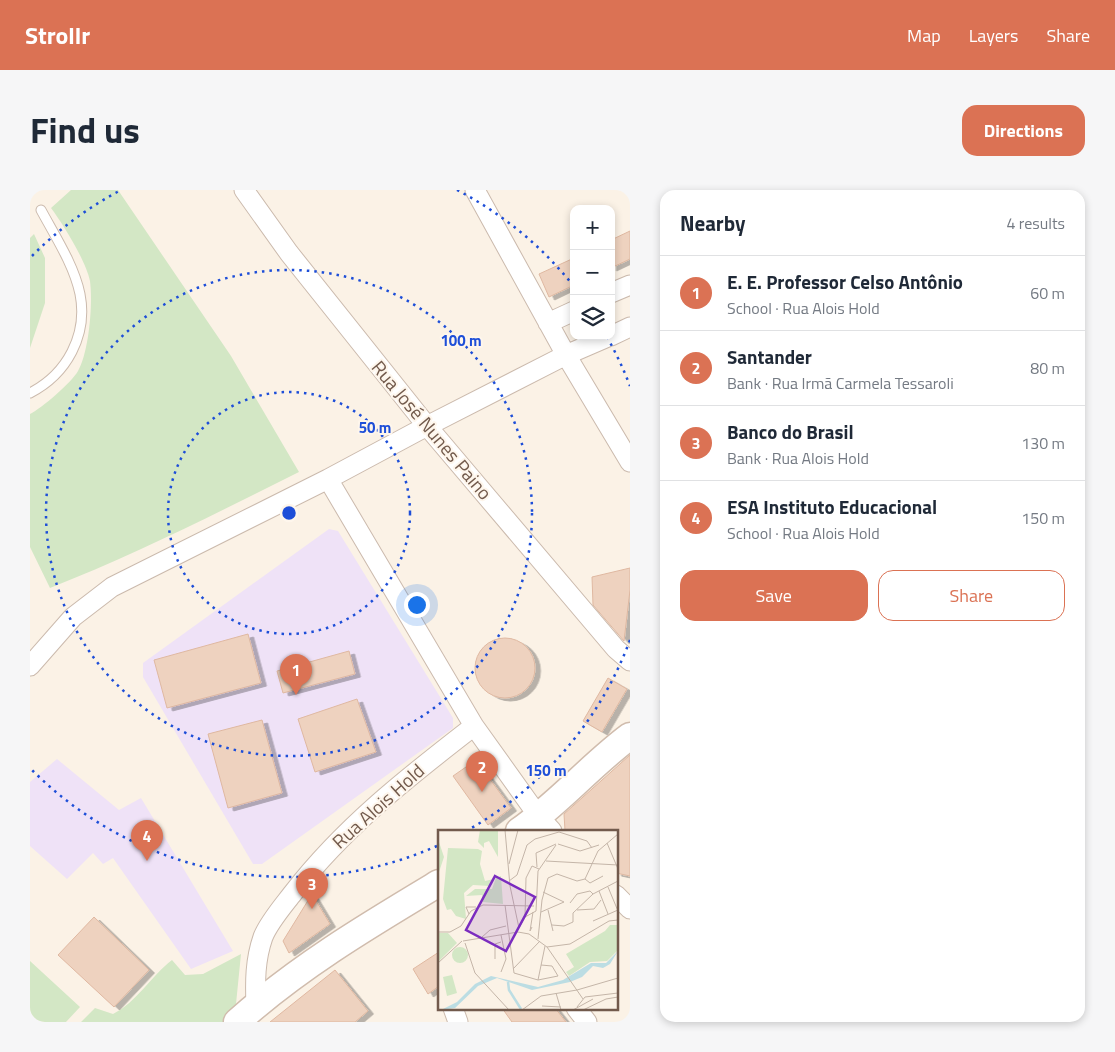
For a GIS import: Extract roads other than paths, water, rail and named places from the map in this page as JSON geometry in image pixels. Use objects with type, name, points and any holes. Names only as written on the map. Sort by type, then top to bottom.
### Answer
[{"type":"street","name":"Rua José Nunes Paino","points":[[244,190],[295,260],[427,426],[609,641],[630,661]]},
{"type":"street","points":[[475,190],[566,356],[630,462]]},
{"type":"street","points":[[615,291],[630,285]]},
{"type":"street","points":[[548,322],[570,313]]},
{"type":"street","points":[[615,334],[630,327]]},
{"type":"street","points":[[32,661],[73,617],[112,587],[328,479],[427,426],[601,340]]},
{"type":"street","points":[[328,479],[474,726],[537,826],[614,748],[630,736]]},
{"type":"street","name":"Rua Alois Hold","points":[[247,1014],[263,936],[282,906],[309,872],[351,826],[396,786],[474,726]]},
{"type":"street","points":[[247,1014],[330,949],[438,885]]},
{"type":"street","points":[[618,897],[630,909]]},
{"type":"street","points":[[578,1010],[587,1022]]},
{"type":"lane","points":[[30,393],[56,375],[70,358],[78,338],[81,314],[80,293],[72,272],[41,210]]},
{"type":"place","name":"E. E. Professor Celso Antônio","points":[[296,695]]},
{"type":"place","name":"Santander","points":[[482,792]]},
{"type":"place","name":"ESA Instituto Educacional","points":[[147,861]]},
{"type":"place","name":"Banco do Brasil","points":[[312,909]]}]
